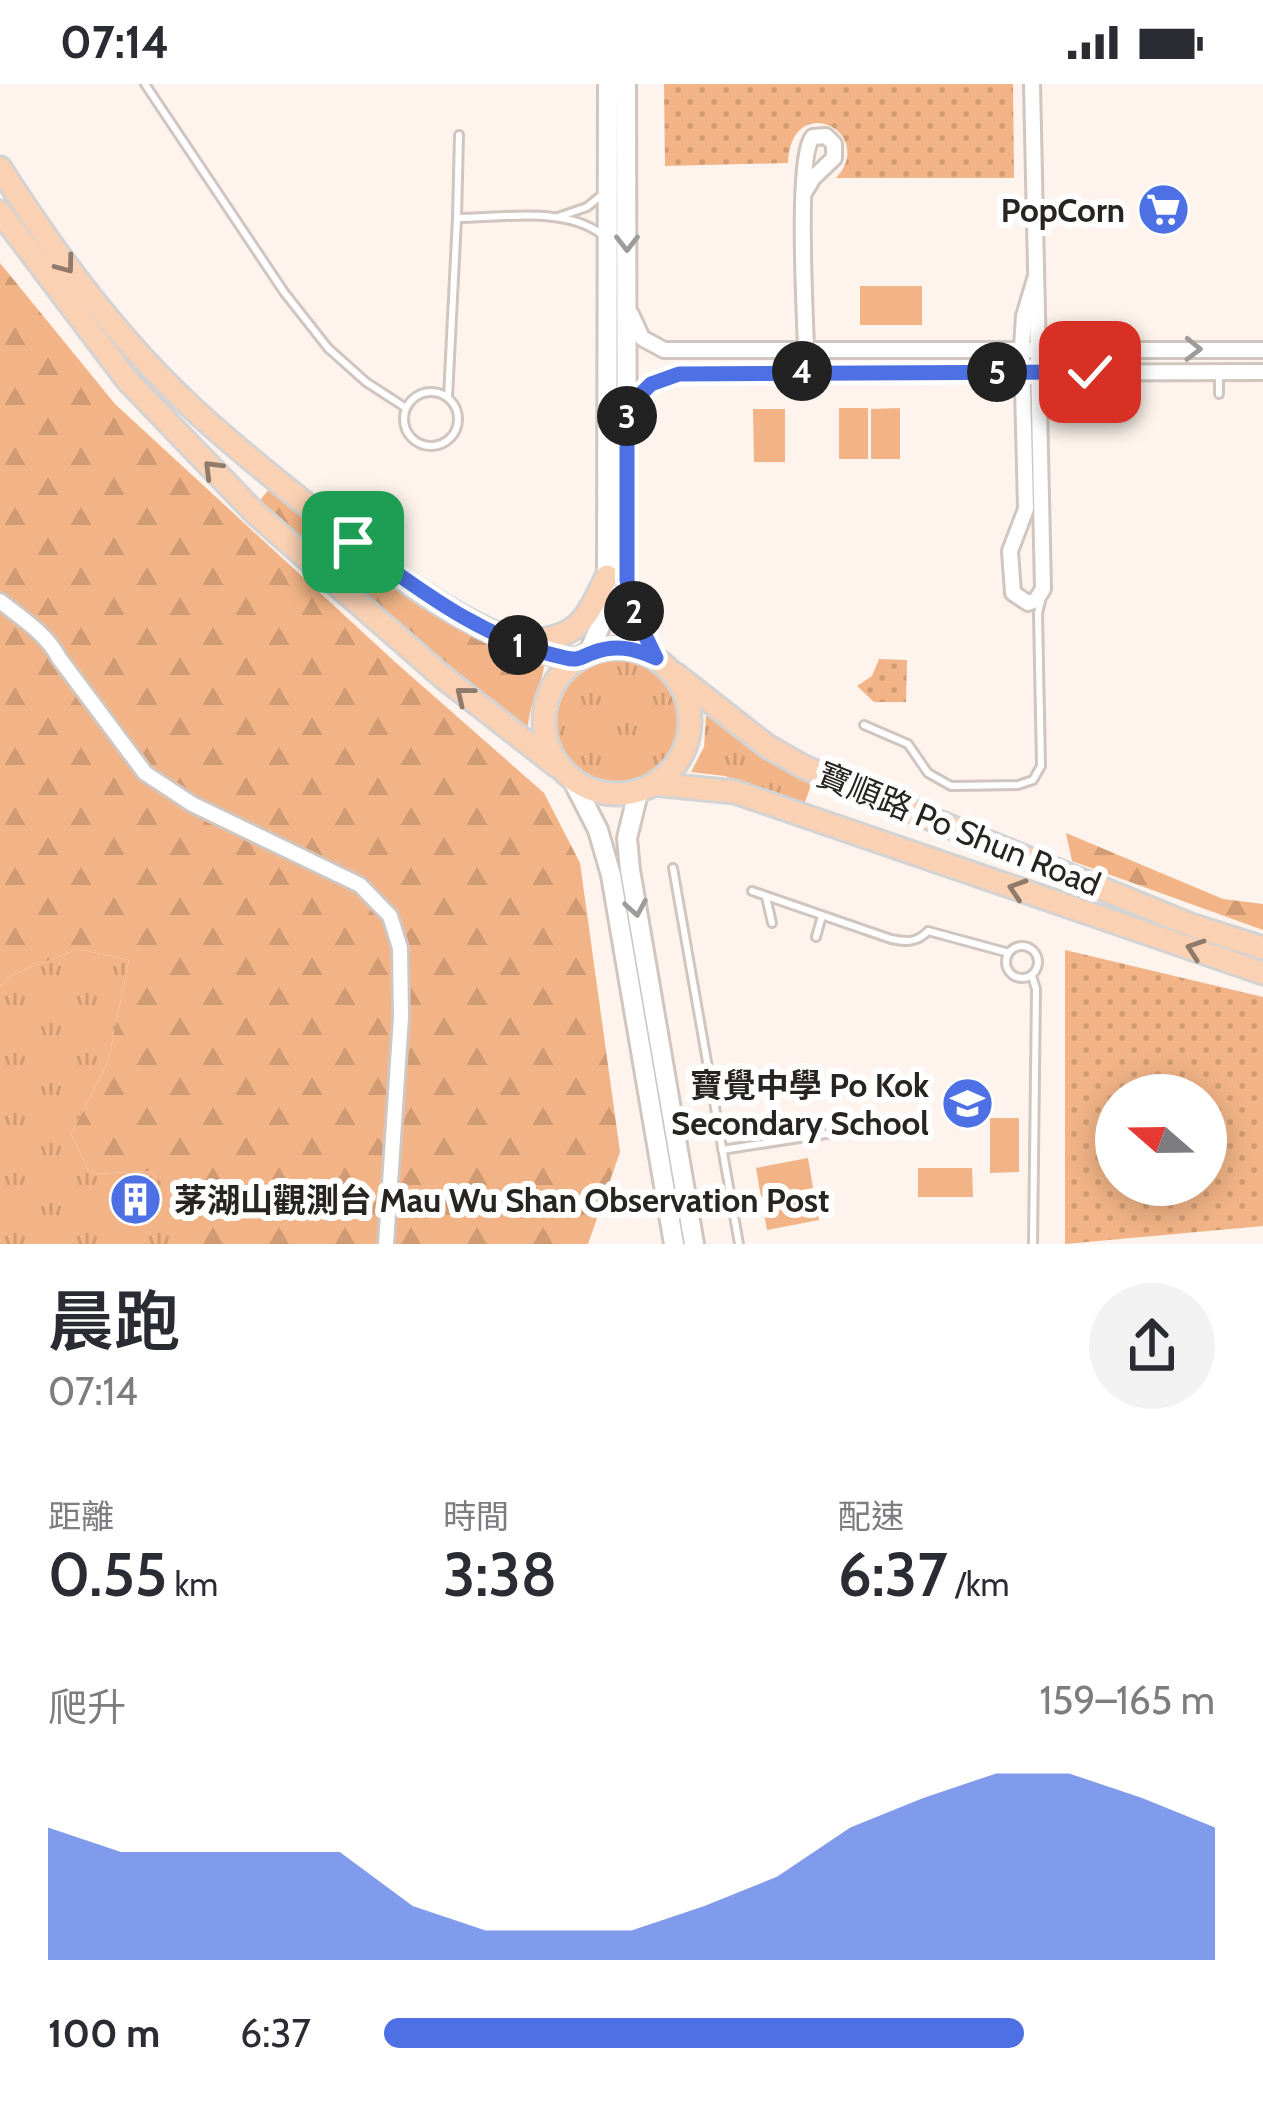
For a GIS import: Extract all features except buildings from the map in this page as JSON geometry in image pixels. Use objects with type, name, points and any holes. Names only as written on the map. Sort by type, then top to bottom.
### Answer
[{"type":"main road","points":[[608,84],[607,576],[602,622],[582,657],[554,687],[545,711],[545,736],[598,830],[611,874],[674,1244]]},
{"type":"main road","points":[[626,84],[627,580],[633,610],[656,658]]},
{"type":"main road","points":[[0,168],[75,278],[188,405],[353,542],[454,614],[507,641],[582,657],[623,647],[656,658],[675,674],[690,711],[689,737],[678,761],[646,788],[627,838],[694,1244]]},
{"type":"main road","points":[[0,212],[128,381],[256,514],[444,678],[565,774],[604,794],[646,788]]},
{"type":"main road","points":[[507,641],[556,639],[571,632],[585,619],[607,576]]},
{"type":"main road","name":"寶順路 Po Shun Road","points":[[675,674],[783,757],[1191,925],[1263,944]]},
{"type":"main road","name":"寶順路 Po Shun Road","points":[[646,788],[735,792],[1263,973]]},
{"type":"street","points":[[1032,84],[1047,546],[1042,589],[1036,600],[1023,602],[1013,593],[1009,563],[1026,509],[1022,347],[1024,316],[1036,279]]},
{"type":"street","points":[[804,193],[806,349]]},
{"type":"street","points":[[627,297],[642,338],[664,350],[1263,350]]},
{"type":"street","points":[[627,408],[651,384],[679,374],[1263,372]]},
{"type":"street","points":[[0,601],[24,624],[49,638],[145,773],[192,804],[360,885],[390,916],[400,948],[401,1017],[387,1242]]},
{"type":"lane","points":[[145,84],[284,292],[328,348],[366,382],[406,408]]},
{"type":"lane","points":[[448,397],[424,392],[406,408],[404,423],[411,437],[424,445],[440,445],[453,435],[459,419],[448,397],[459,135]]},
{"type":"lane","points":[[554,218],[587,207],[608,188]]},
{"type":"lane","points":[[457,218],[554,218],[586,224],[608,240]]},
{"type":"lane","points":[[1219,373],[1219,394]]},
{"type":"lane","points":[[864,725],[908,744],[928,773],[951,786],[1034,780],[1041,766],[1038,613],[1042,589]]},
{"type":"lane","points":[[1023,602],[1038,613]]},
{"type":"lane","points":[[674,868],[740,1244]]},
{"type":"lane","points":[[752,891],[905,942],[921,939],[928,931],[1009,953]]},
{"type":"lane","points":[[766,896],[772,923]]},
{"type":"lane","points":[[816,938],[822,916]]},
{"type":"lane","points":[[1032,976],[1017,978],[1008,972],[1009,953],[1023,946],[1033,950],[1038,966],[1032,976],[1036,989],[1033,1244]]},
{"type":"lane","points":[[722,1150],[884,1125]]},
{"type":"green space","points":[[664,84],[1013,84],[1014,178],[836,178],[846,161],[847,146],[840,134],[816,123],[803,128],[793,141],[788,163],[665,166]]},
{"type":"green space","points":[[0,263],[115,404],[544,793],[580,863],[620,1152],[588,1244],[170,1244],[184,1205],[150,1171],[90,1174],[71,1134],[108,1062],[129,960],[78,949],[12,975],[0,986]]},
{"type":"green space","points":[[860,286],[922,286],[922,325],[860,325]]},
{"type":"green space","points":[[839,408],[868,408],[868,459],[839,459]]},
{"type":"green space","points":[[900,408],[900,459],[871,459],[871,409]]},
{"type":"green space","points":[[753,409],[785,409],[785,462],[754,462]]},
{"type":"green space","points":[[270,488],[435,614],[508,652],[544,664],[528,731],[423,649],[257,504]]},
{"type":"green space","points":[[879,659],[907,660],[906,702],[874,702],[857,686],[872,676]]},
{"type":"green space","points":[[618,661],[641,666],[661,679],[674,699],[679,722],[674,745],[661,765],[641,778],[618,783],[595,778],[575,765],[562,745],[557,722],[562,699],[575,679],[595,666]]},
{"type":"green space","points":[[706,715],[766,759],[812,782],[804,805],[725,776],[691,772],[704,747]]},
{"type":"green space","points":[[1066,833],[1223,899],[1263,904],[1263,930],[1072,861]]},
{"type":"green space","points":[[78,949],[129,960],[108,1062],[71,1134],[90,1174],[150,1171],[185,1205],[170,1244],[0,1244],[0,986],[12,975]]},
{"type":"green space","points":[[1065,950],[1263,997],[1263,1226],[1065,1244]]},
{"type":"green space","points":[[990,1118],[1019,1118],[1019,1172],[990,1173]]},
{"type":"green space","points":[[808,1158],[813,1188],[761,1197],[756,1168]]},
{"type":"green space","points":[[918,1168],[972,1168],[973,1197],[918,1197]]},
{"type":"green space","points":[[814,1191],[819,1220],[767,1230],[762,1201]]},
{"type":"place","name":"PopCorn","points":[[1164,210]]},
{"type":"place","name":"寶覺中學 Po Kok Secondary School","points":[[968,1104]]},
{"type":"place","name":"茅湖山觀測台 Mau Wu Shan Observation Post","points":[[135,1200]]},
{"type":"route","points":[[353,542],[454,614],[507,641],[576,660],[623,647],[656,658],[633,610],[627,580],[627,408],[651,384],[679,374],[788,371],[1090,372]]}]
